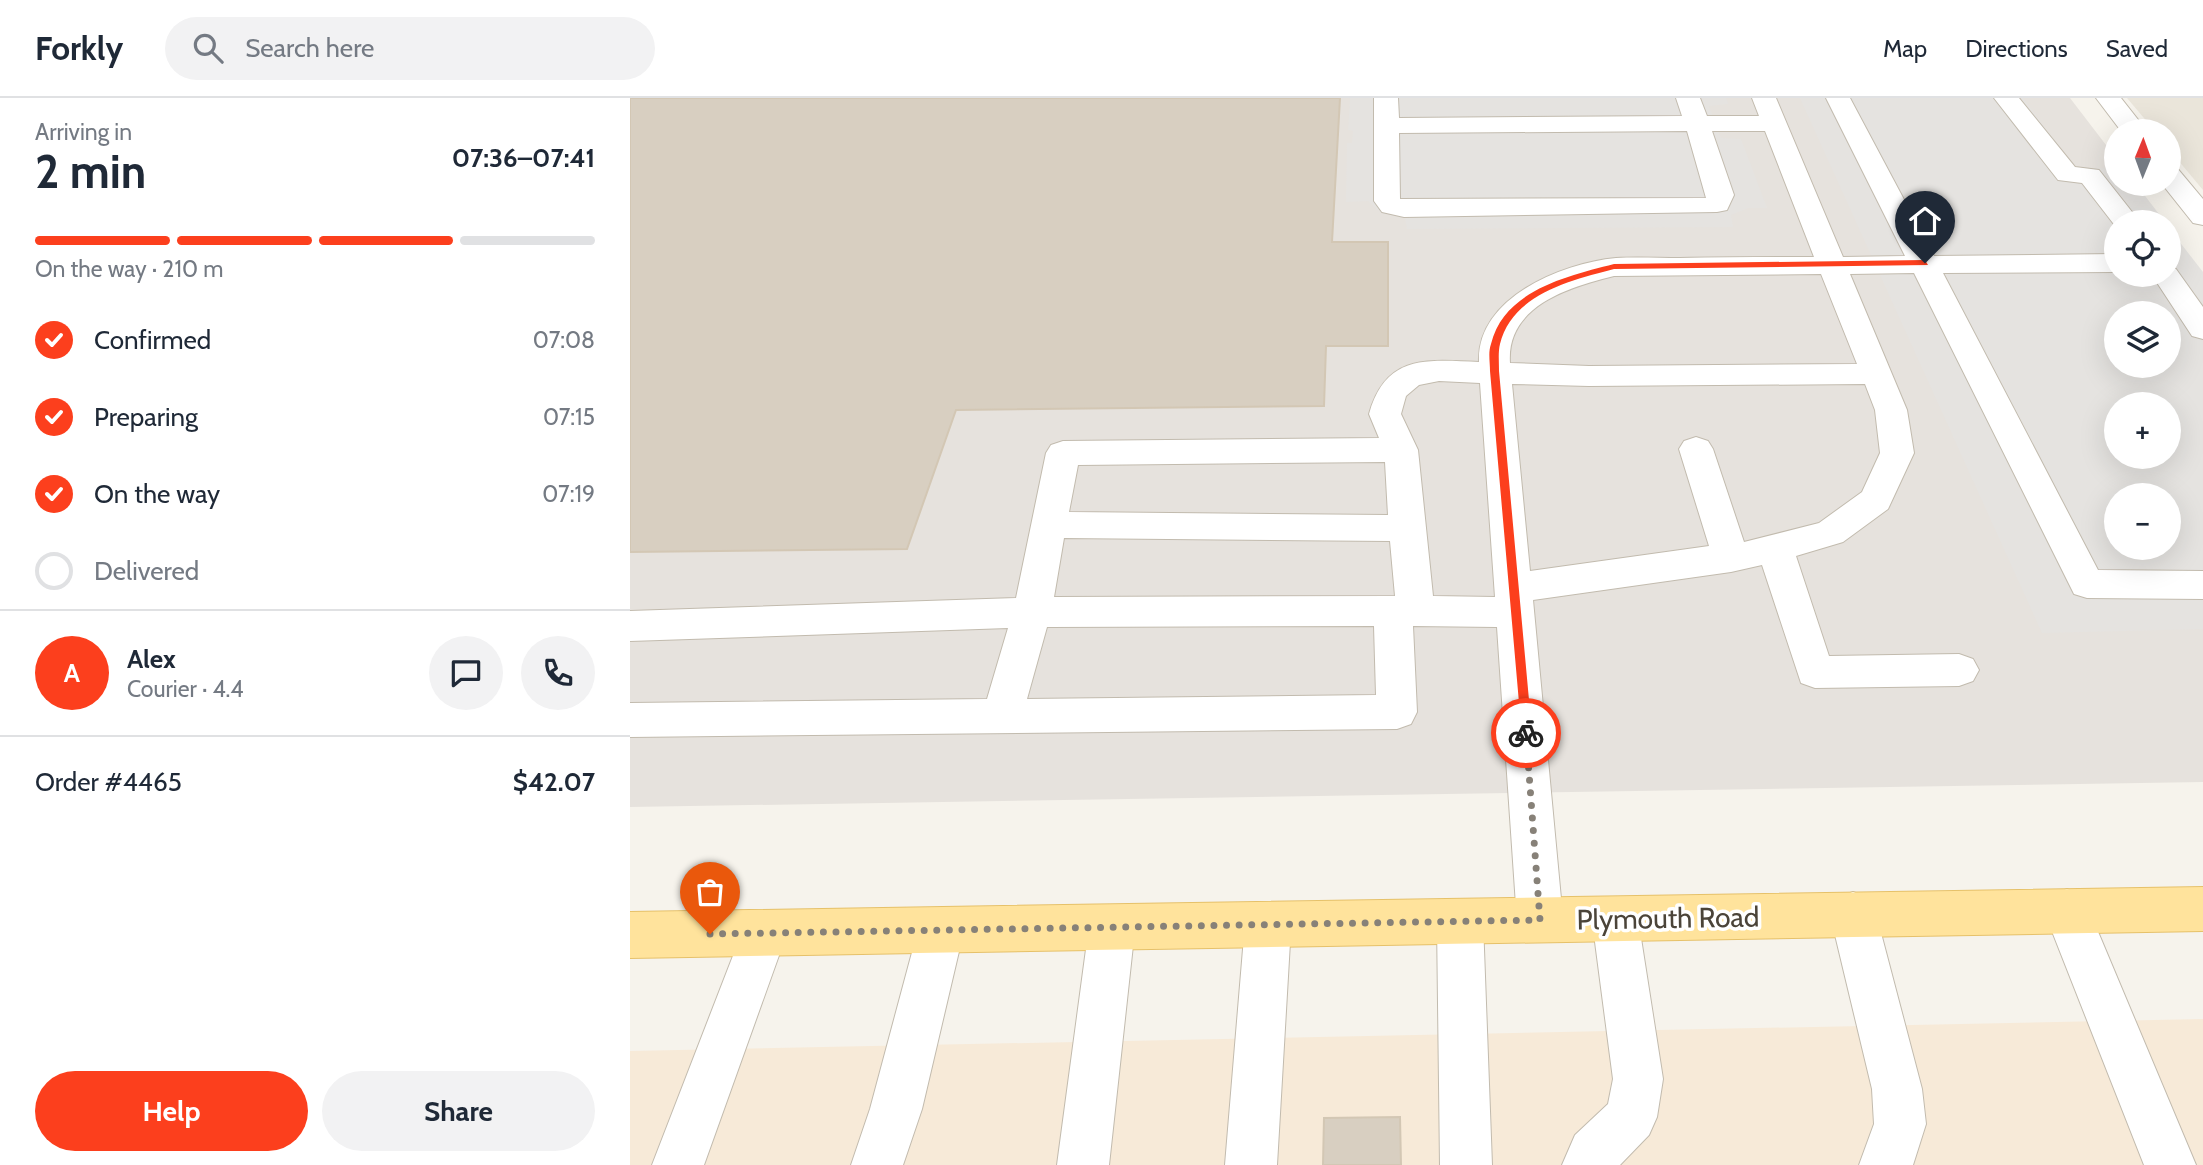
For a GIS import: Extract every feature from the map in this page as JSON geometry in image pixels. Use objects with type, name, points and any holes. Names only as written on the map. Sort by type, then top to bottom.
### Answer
[{"type":"main road","name":"Plymouth Road","points":[[630,935],[2203,909]]},
{"type":"street","points":[[1386,98],[1387,201],[1392,206],[1404,209],[1717,204],[1721,195],[1692,110]]},
{"type":"street","points":[[1838,98],[1925,263],[2004,426],[2087,584],[2203,585]]},
{"type":"street","points":[[2006,98],[2067,174],[2090,176],[2117,210]]},
{"type":"street","points":[[2108,98],[2125,119]]},
{"type":"street","points":[[630,626],[1032,612],[1405,611],[1515,600],[1731,558],[1830,533],[1876,500],[1897,453],[1891,410],[1769,110],[1692,110],[1385,126]]},
{"type":"street","points":[[2181,190],[2203,217]]},
{"type":"street","points":[[1540,920],[1495,371],[1494,345],[1504,322],[1531,296],[1568,279],[1614,267],[1832,263],[2104,263]]},
{"type":"street","points":[[2176,287],[2198,314]]},
{"type":"street","points":[[630,720],[1397,712],[1405,611],[1406,528],[1401,450],[1385,414],[1391,392],[1409,376],[1439,371],[1589,376],[1878,374]]},
{"type":"street","points":[[1696,449],[1731,558]]},
{"type":"street","points":[[1002,716],[1032,612],[1063,453],[1401,450]]},
{"type":"street","points":[[1049,525],[1406,528]]},
{"type":"street","points":[[1775,548],[1815,672],[1959,670]]},
{"type":"street","points":[[2067,911],[2170,1165]]},
{"type":"street","points":[[1853,915],[1897,1088],[1900,1124],[1893,1151],[1885,1165]]},
{"type":"street","points":[[1588,1165],[1594,1154],[1631,1117],[1638,1079],[1615,919]]},
{"type":"street","points":[[1460,922],[1466,1165]]},
{"type":"street","points":[[1251,1165],[1268,925]]},
{"type":"street","points":[[1083,1165],[1112,927]]},
{"type":"street","points":[[877,1165],[896,1109],[941,930]]},
{"type":"street","points":[[678,1165],[764,933]]},
{"type":"shaded area","points":[[630,98],[2070,98],[2104,142],[2104,196],[2116,196],[2116,210],[2104,210],[2104,287],[2181,287],[2181,274],[2203,274],[2203,782],[630,807]]},
{"type":"shaded area","points":[[1350,98],[1726,98],[1728,104],[1709,106],[1721,138],[1741,139],[1767,208],[1748,208],[1731,215],[1733,227],[1407,229],[1405,218],[1381,213],[1368,201],[1346,202],[1347,143],[1352,143],[1353,131],[1348,130]]},
{"type":"shaded area","points":[[1800,98],[2023,98],[2076,169],[2104,168],[2104,196],[2145,196],[2156,210],[2104,210],[2104,287],[2181,287],[2181,244],[2203,272],[2203,629],[2042,633]]},
{"type":"shaded area","points":[[2127,98],[2203,98],[2203,190],[2181,164],[2181,119],[2145,119]]},
{"type":"shaded area","points":[[2203,1019],[2203,1165],[630,1165],[630,1051]]},
{"type":"building","points":[[630,98],[1340,98],[1332,242],[1388,242],[1388,346],[1326,346],[1324,406],[956,410],[907,549],[630,552]]},
{"type":"building","points":[[1400,1117],[1401,1165],[1323,1165],[1324,1118]]},
{"type":"way so far","points":[[710,934],[1540,920],[1526,733]]},
{"type":"route","points":[[1526,733],[1495,371],[1494,345],[1504,322],[1531,296],[1568,279],[1614,267],[1925,263]]}]
